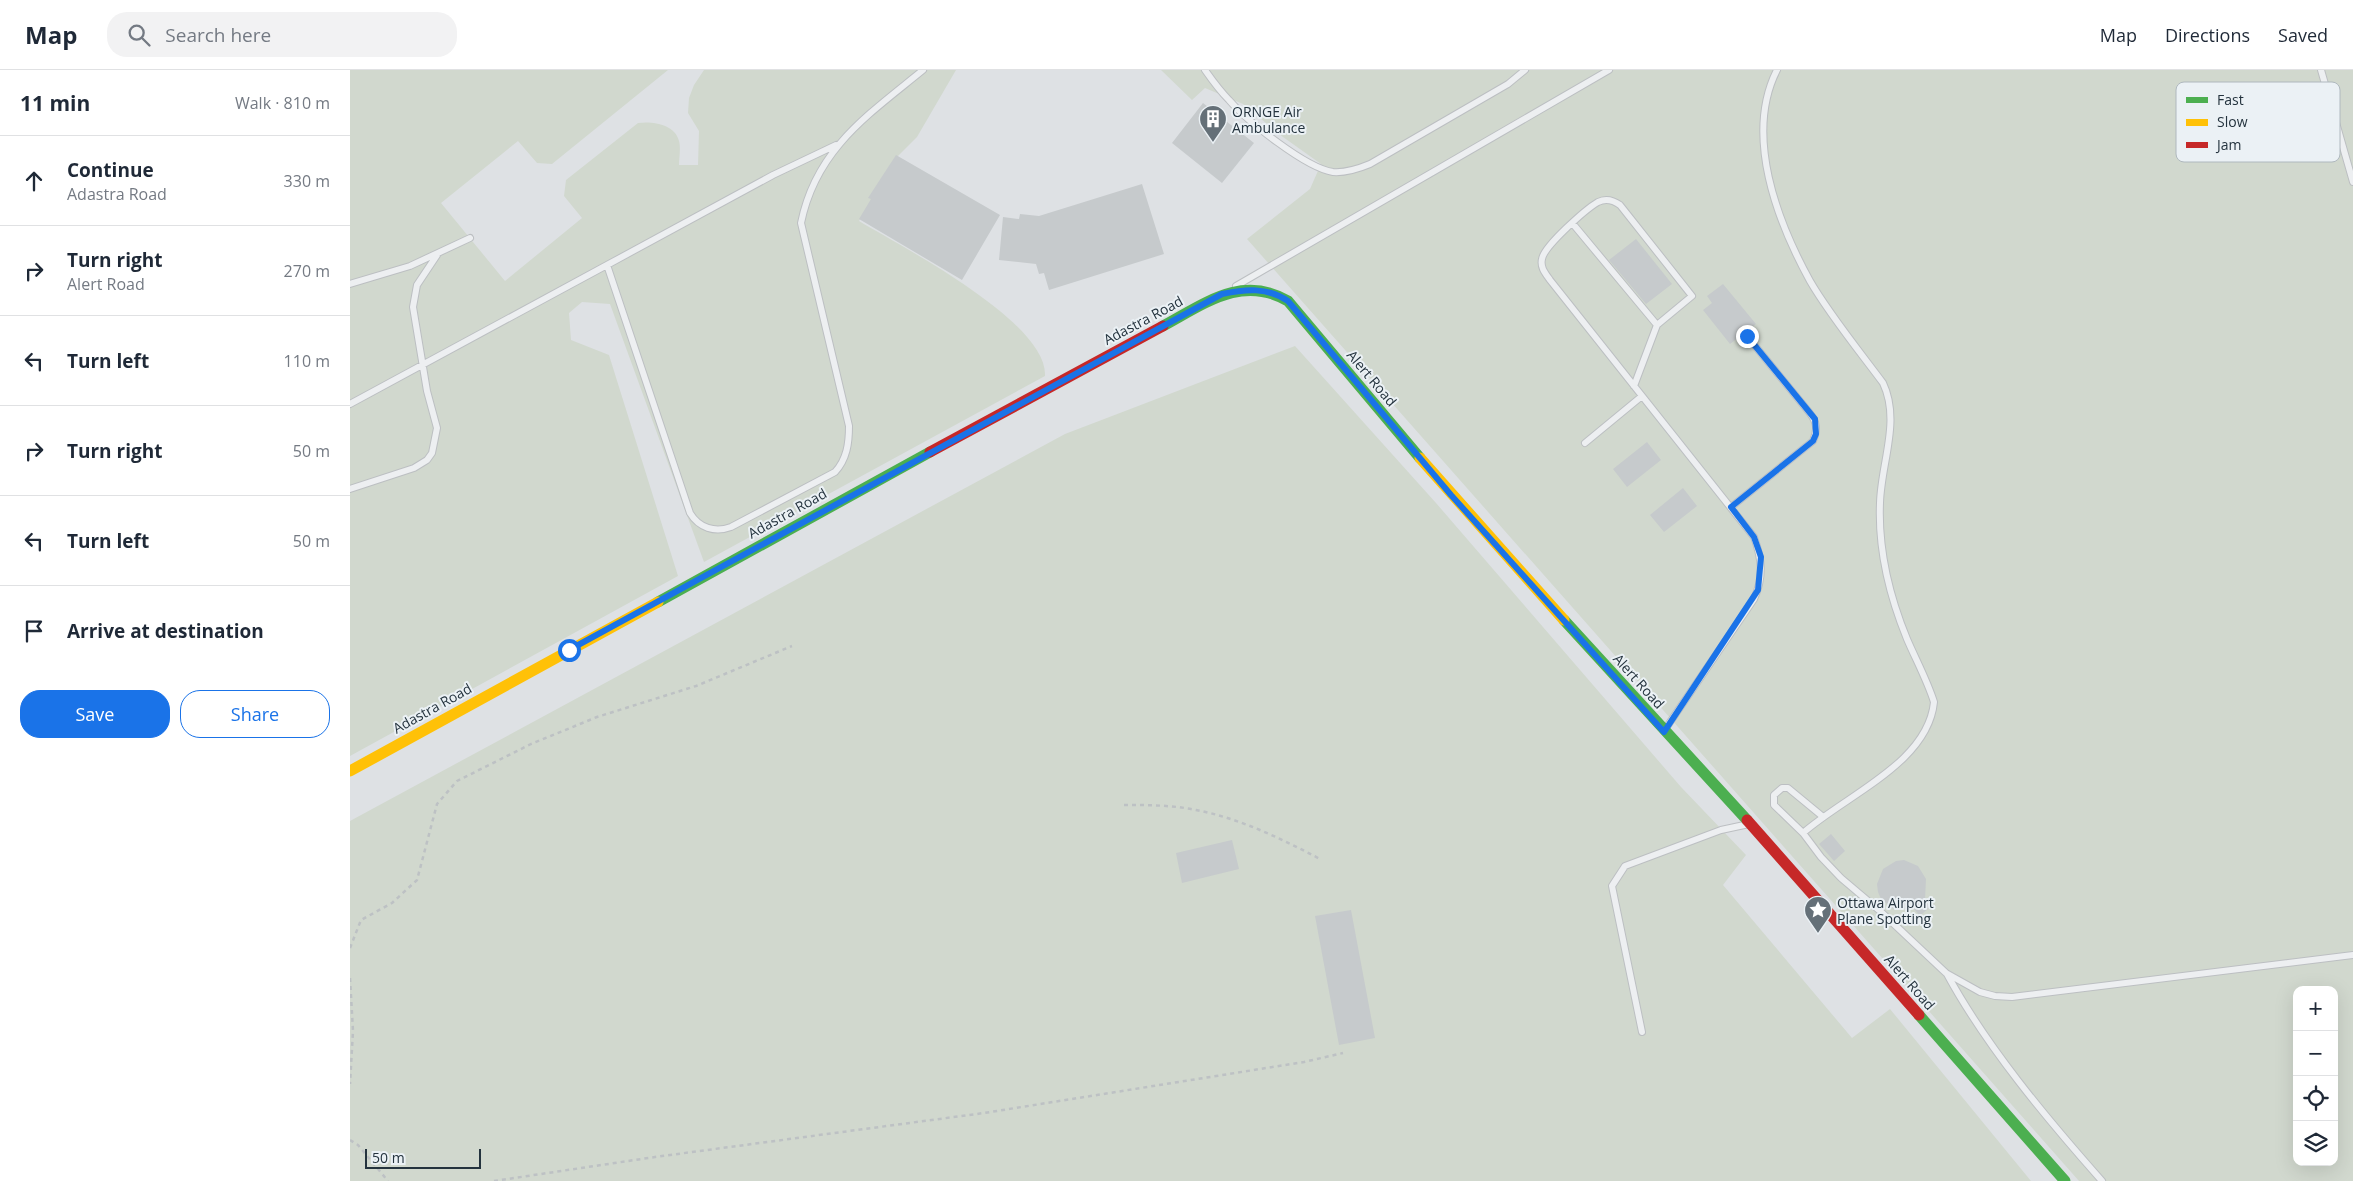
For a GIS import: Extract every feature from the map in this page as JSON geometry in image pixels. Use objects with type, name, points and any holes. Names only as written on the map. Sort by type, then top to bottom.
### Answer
[{"type":"street","name":"Adastra Road","points":[[350,771],[866,487],[1222,294],[1242,290]]},
{"type":"street","name":"Alert Road","points":[[1242,290],[1268,292],[1288,301],[1451,495],[1664,732],[1750,823],[2065,1181]]},
{"type":"lane","points":[[607,265],[690,513],[696,520],[716,531],[731,528],[835,472],[845,458],[849,426],[801,223],[810,188],[837,145],[855,126],[923,70]]},
{"type":"lane","points":[[1204,70],[1228,99],[1248,118],[1308,162],[1333,172],[1356,170],[1370,164],[1508,84],[1525,70]]},
{"type":"lane","points":[[1222,294],[1609,70]]},
{"type":"lane","points":[[1777,70],[1766,102],[1762,131],[1763,155],[1767,172],[1786,227],[1810,281],[1884,383],[1889,396],[1890,429],[1880,500],[1880,544],[1897,613],[1934,702],[1932,717],[1926,732],[1902,762],[1822,816],[1803,833]]},
{"type":"lane","points":[[2320,70],[2324,82]]},
{"type":"lane","points":[[2340,138],[2353,182]]},
{"type":"lane","points":[[350,404],[774,175],[837,145]]},
{"type":"lane","points":[[1634,386],[1658,325],[1692,296],[1620,204],[1611,200],[1599,202],[1544,252],[1542,260],[1543,270],[1634,386],[1731,507],[1754,537],[1761,557],[1758,590],[1664,732]]},
{"type":"lane","points":[[1573,224],[1658,325]]},
{"type":"lane","points":[[350,284],[410,266],[470,238]]},
{"type":"lane","points":[[350,489],[414,468],[427,460],[432,453],[437,428],[426,391],[413,307],[414,295],[421,277],[437,255]]},
{"type":"lane","points":[[1731,507],[1813,441],[1817,427],[1815,419],[1747,336]]},
{"type":"lane","points":[[1585,443],[1642,396]]},
{"type":"lane","points":[[1822,816],[1788,788],[1777,790],[1774,805],[1803,833],[1821,857],[1842,878],[1946,973],[1980,992],[1995,996],[2012,997],[2353,955]]},
{"type":"lane","points":[[1642,1032],[1612,886],[1619,872],[1625,866],[1721,830],[1750,823]]},
{"type":"lane","points":[[1946,973],[1966,1010],[2064,1138],[2102,1181]]},
{"type":"path","points":[[350,948],[361,920],[392,903],[417,880],[437,804],[457,781],[532,744],[597,717],[696,686],[792,646]]},
{"type":"path","points":[[1124,805],[1160,805],[1197,810],[1263,832],[1320,858]]},
{"type":"path","points":[[350,978],[353,1031],[350,1084]]},
{"type":"path","points":[[494,1181],[655,1157],[984,1113],[1304,1062],[1343,1052]]},
{"type":"path","points":[[350,1140],[358,1145],[388,1181]]},
{"type":"shaded area","points":[[350,70],[668,70],[552,164],[537,163],[518,141],[441,203],[505,281],[582,218],[564,196],[566,180],[638,123],[656,123],[668,127],[677,135],[680,144],[679,165],[698,165],[699,131],[688,113],[689,98],[694,85],[704,70],[956,70],[917,137],[898,156],[859,221],[938,267],[999,310],[1023,333],[1040,355],[1045,376],[704,562],[610,304],[582,302],[569,313],[571,340],[609,355],[678,576],[350,756]]},
{"type":"shaded area","points":[[1161,70],[2353,70],[2353,1181],[2079,1181],[1247,239],[1310,189],[1321,164],[1283,137],[1243,104],[1205,88],[1192,100]]},
{"type":"shaded area","points":[[1295,346],[1436,503],[1681,787],[1746,855],[1723,885],[1852,1038],[1890,1009],[2031,1181],[350,1181],[350,821],[1065,434]]},
{"type":"building","name":"ORNGE Air Ambulance","points":[[1203,103],[1254,143],[1222,183],[1172,143]]},
{"type":"building","points":[[896,155],[1000,215],[962,280],[859,219],[871,199],[868,198]]},
{"type":"building","points":[[1142,184],[1164,254],[1049,290],[1044,273],[1039,274],[1036,264],[999,260],[1003,217],[1019,219],[1020,214],[1039,216]]},
{"type":"building","points":[[1636,239],[1672,284],[1646,304],[1609,260]]},
{"type":"building","points":[[1723,284],[1756,324],[1730,344],[1703,310],[1712,303],[1707,296]]},
{"type":"building","points":[[1647,442],[1661,460],[1627,487],[1613,469]]},
{"type":"building","points":[[1683,488],[1697,506],[1664,532],[1650,515]]},
{"type":"building","points":[[1831,834],[1845,851],[1834,861],[1819,844]]},
{"type":"building","points":[[1232,840],[1239,869],[1182,883],[1176,853]]},
{"type":"building","points":[[1904,860],[1918,866],[1926,879],[1925,900],[1930,907],[1920,916],[1914,909],[1893,909],[1881,899],[1878,892],[1877,884],[1883,869],[1896,861]]},
{"type":"building","points":[[1351,910],[1375,1038],[1339,1045],[1315,916]]},
{"type":"traffic: fast","points":[[1163,326],[1208,301],[1239,291],[1255,290],[1271,293],[1288,301],[1420,458]]},
{"type":"traffic: fast","points":[[658,602],[930,452]]},
{"type":"traffic: fast","points":[[1564,620],[1747,820]]},
{"type":"traffic: fast","points":[[1919,1015],[2065,1181]]},
{"type":"traffic: slow","points":[[1420,458],[1564,620]]},
{"type":"traffic: slow","points":[[350,771],[658,602]]},
{"type":"traffic: jam","points":[[930,452],[1163,326]]},
{"type":"traffic: jam","points":[[1747,820],[1919,1015]]},
{"type":"place","name":"ORNGE Air Ambulance","points":[[1213,143]]},
{"type":"place","name":"Ottawa Airport Plane Spotting","points":[[1818,934]]},
{"type":"route","points":[[569,650],[1222,294],[1255,289],[1279,295],[1288,301],[1451,495],[1664,732],[1754,599],[1758,590],[1762,568],[1761,557],[1754,537],[1731,507],[1813,441],[1816,434],[1815,419],[1747,336]]}]
